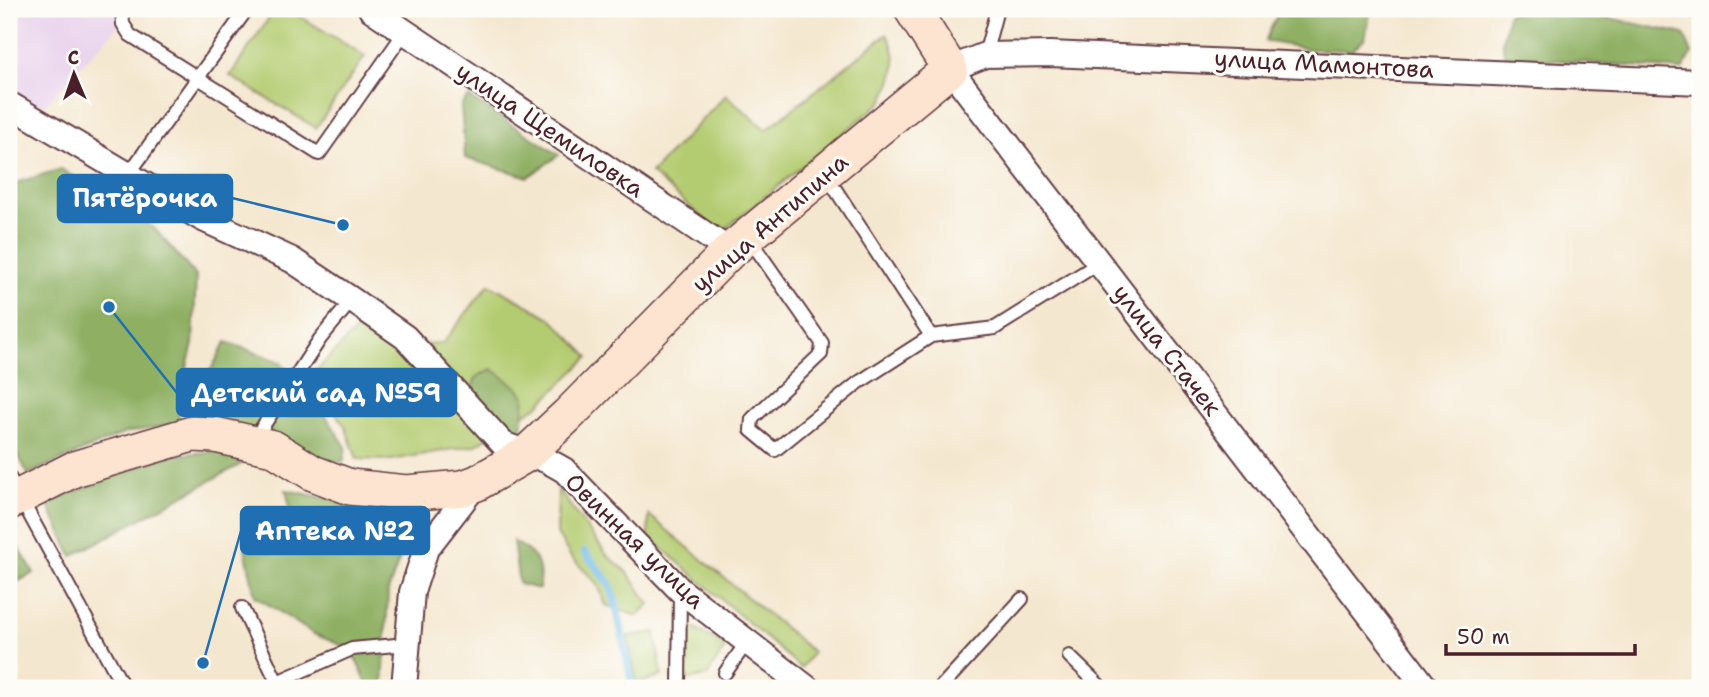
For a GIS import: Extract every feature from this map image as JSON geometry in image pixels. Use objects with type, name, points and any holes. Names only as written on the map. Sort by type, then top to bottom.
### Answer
[{"type":"street","name":"улица Щемиловка","points":[[371,9],[404,33],[739,244]]},
{"type":"street","name":"улица Стачек","points":[[912,9],[950,69],[1426,688]]},
{"type":"street","name":"улица Мамонтова","points":[[950,69],[985,55],[1212,59],[1700,82]]},
{"type":"street","name":"улица Антипина","points":[[13,491],[74,468],[177,436],[215,435],[273,449],[313,473],[350,487],[406,493],[463,488],[477,483],[525,454],[568,415],[739,244],[950,69]]},
{"type":"street","name":"Овинная улица","points":[[9,104],[201,218],[292,260],[405,337],[503,444],[548,461],[564,471],[680,590],[807,688]]},
{"type":"street","points":[[404,688],[412,592],[426,549],[477,483]]},
{"type":"lane","points":[[122,9],[123,24],[130,35],[319,154],[404,33]]},
{"type":"lane","points":[[128,175],[247,9]]},
{"type":"lane","points":[[985,55],[996,9]]},
{"type":"lane","points":[[824,173],[931,336]]},
{"type":"lane","points":[[739,244],[822,343],[821,354],[752,419],[751,430],[771,449],[780,449],[858,383],[931,336],[995,328],[1099,263]]},
{"type":"lane","points":[[251,443],[320,339],[352,300]]},
{"type":"lane","points":[[13,491],[124,688]]},
{"type":"lane","points":[[406,493],[419,506],[426,549]]},
{"type":"lane","points":[[679,688],[680,590]]},
{"type":"lane","points":[[940,688],[1022,599]]},
{"type":"lane","points":[[242,608],[277,682],[352,649],[407,643]]},
{"type":"lane","points":[[725,673],[747,642]]},
{"type":"lane","points":[[1069,656],[1102,688]]},
{"type":"shaded area","points":[[9,9],[134,9],[43,107],[9,86]]},
{"type":"green space","points":[[275,9],[288,9],[365,56],[316,128],[230,76]]},
{"type":"green space","points":[[1280,9],[1371,9],[1365,38],[1352,50],[1308,49],[1265,41]]},
{"type":"green space","points":[[1519,9],[1567,9],[1684,34],[1692,54],[1682,70],[1505,56],[1502,43],[1508,14]]},
{"type":"green space","points":[[887,34],[894,52],[895,68],[883,101],[720,233],[651,173],[726,95],[766,130]]},
{"type":"green space","points":[[469,97],[559,155],[528,177],[465,158],[461,105]]},
{"type":"green space","points":[[61,169],[154,228],[196,276],[193,344],[179,398],[179,423],[125,433],[28,474],[9,438],[9,185]]},
{"type":"green space","points":[[489,284],[551,318],[589,357],[539,405],[476,445],[391,460],[357,459],[345,426],[310,377],[361,325],[398,346],[443,343]]},
{"type":"green space","points":[[226,342],[279,361],[322,410],[346,447],[343,462],[317,460],[203,417],[201,388]]},
{"type":"green space","points":[[492,369],[518,388],[525,397],[522,430],[494,421],[472,389],[476,377]]},
{"type":"green space","points":[[218,451],[243,463],[72,556],[47,503],[165,456]]},
{"type":"green space","points":[[558,489],[607,555],[627,572],[650,604],[637,616],[606,605],[597,583],[571,557],[557,534]]},
{"type":"green space","points":[[286,490],[391,511],[411,527],[388,591],[383,688],[369,688],[351,649],[314,634],[255,596],[245,548],[292,516]]},
{"type":"green space","points":[[649,515],[813,652],[801,668],[648,536]]},
{"type":"green space","points":[[513,541],[536,560],[539,589],[519,584]]},
{"type":"green space","points":[[9,542],[16,543],[34,573],[9,586]]},
{"type":"green space","points":[[686,624],[726,646],[707,676],[684,680]]},
{"type":"green space","points":[[655,632],[662,676],[637,684],[628,636]]},
{"type":"waterway","points":[[585,552],[609,583],[615,599],[633,688]]},
{"type":"place","name":"Пятёрочка","points":[[343,225]]},
{"type":"place","name":"Детский сад №59","points":[[109,307]]},
{"type":"place","name":"Аптека №2","points":[[203,663]]}]
